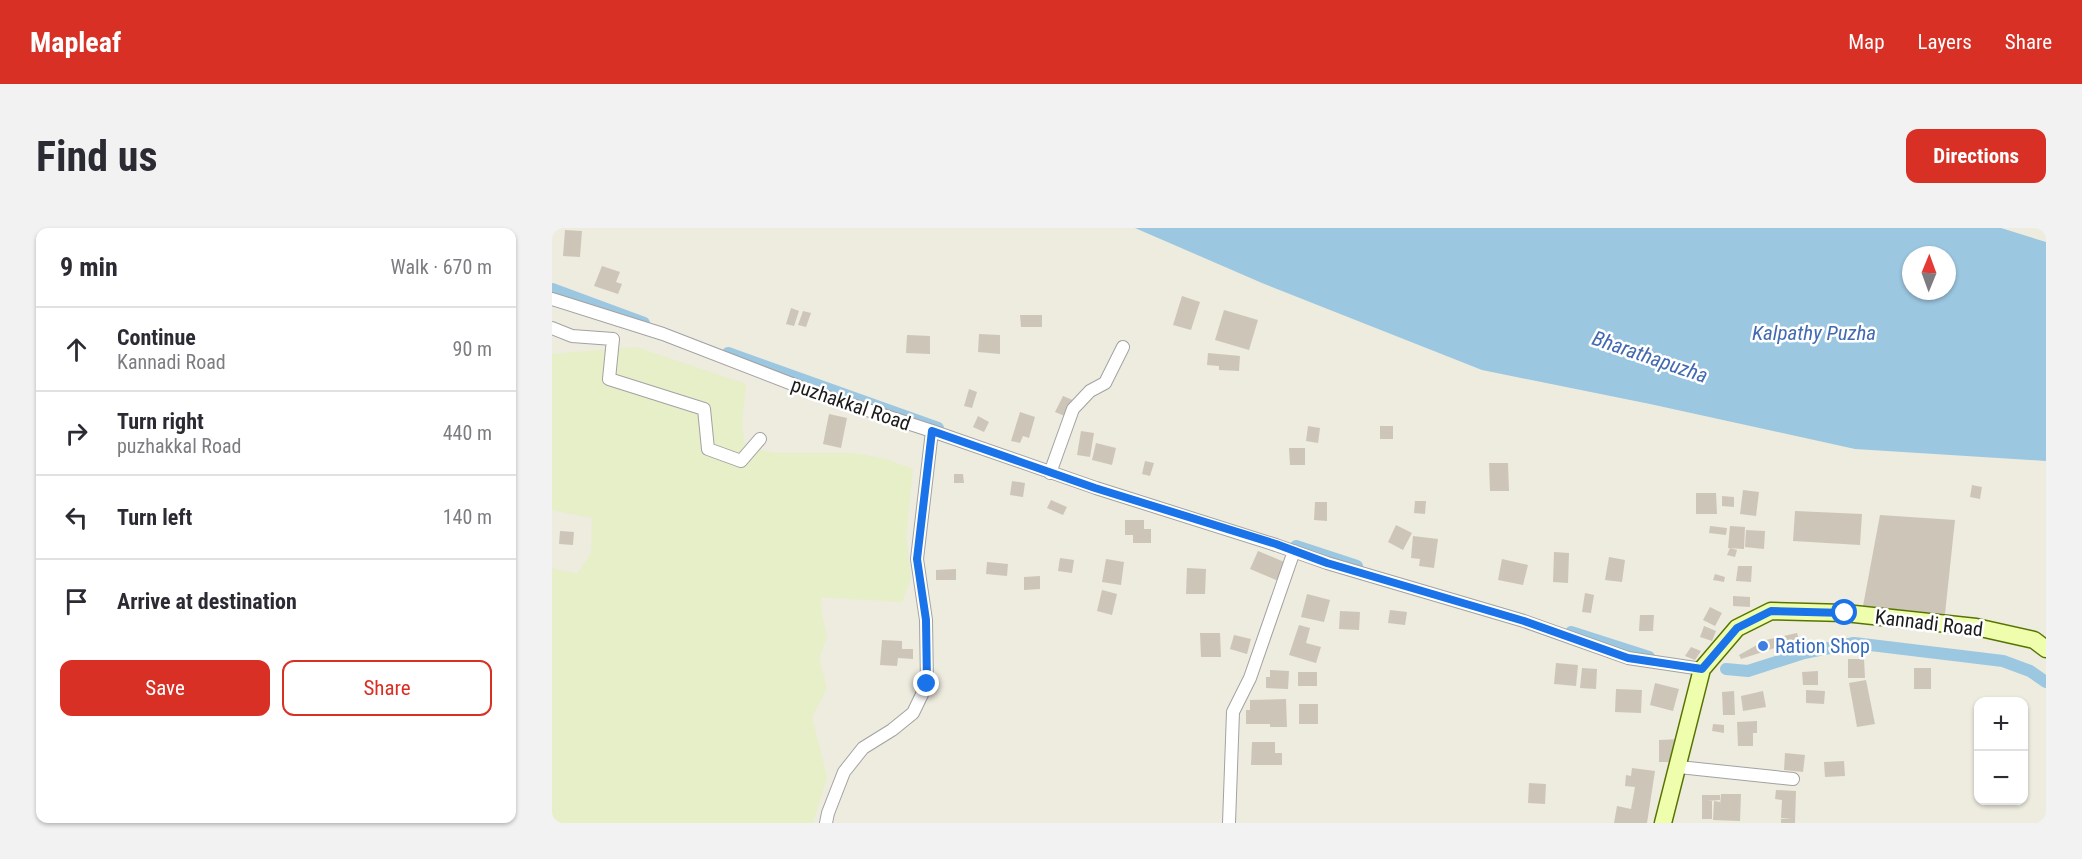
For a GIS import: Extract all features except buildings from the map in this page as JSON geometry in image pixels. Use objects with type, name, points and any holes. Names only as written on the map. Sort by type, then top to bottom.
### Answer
[{"type":"street","name":"puzhakkal Road","points":[[552,299],[663,334],[818,394],[1337,566],[1524,621],[1628,658],[1702,669]]},
{"type":"street","points":[[552,328],[572,336],[614,339],[609,379],[704,409],[708,449],[741,461],[760,439]]},
{"type":"street","points":[[1051,472],[1073,409],[1090,391],[1105,383],[1123,347]]},
{"type":"street","points":[[826,823],[844,772],[863,748],[892,730],[913,712],[927,684],[926,620],[917,559],[932,431]]},
{"type":"street","points":[[1228,823],[1233,712],[1250,678],[1294,551]]},
{"type":"street","name":"Kannadi Road","points":[[1663,823],[1702,669],[1737,628],[1771,611],[1845,613],[1976,627],[2034,640],[2046,649]]},
{"type":"street","points":[[1679,767],[1793,779]]},
{"type":"green space","points":[[636,347],[746,384],[742,424],[745,447],[775,453],[854,453],[886,459],[913,469],[906,536],[911,578],[902,602],[821,597],[827,636],[819,659],[827,688],[812,717],[827,777],[813,823],[552,823],[552,568],[577,574],[591,553],[592,518],[552,510],[552,354]]},
{"type":"water","name":"Kalpathy Puzha","points":[[1135,228],[2001,228],[2046,242],[2046,461],[1855,449],[1482,370],[1262,283]]},
{"type":"waterway","points":[[552,289],[644,323]]},
{"type":"waterway","points":[[728,353],[938,428]]},
{"type":"waterway","points":[[1296,546],[1357,566]]},
{"type":"waterway","points":[[1571,632],[1649,657]]},
{"type":"waterway","points":[[1726,669],[1748,671],[1804,653],[1854,643],[2003,661],[2030,671],[2046,682]]},
{"type":"place","name":"Ration Shop","points":[[1763,646]]},
{"type":"route","points":[[927,684],[926,620],[917,559],[932,431],[1095,488],[1276,544],[1327,563],[1524,621],[1628,658],[1702,669],[1737,628],[1771,611],[1845,613]]},
{"type":"water label","name":"Bharathapuzha","points":[[1650,357]]}]
